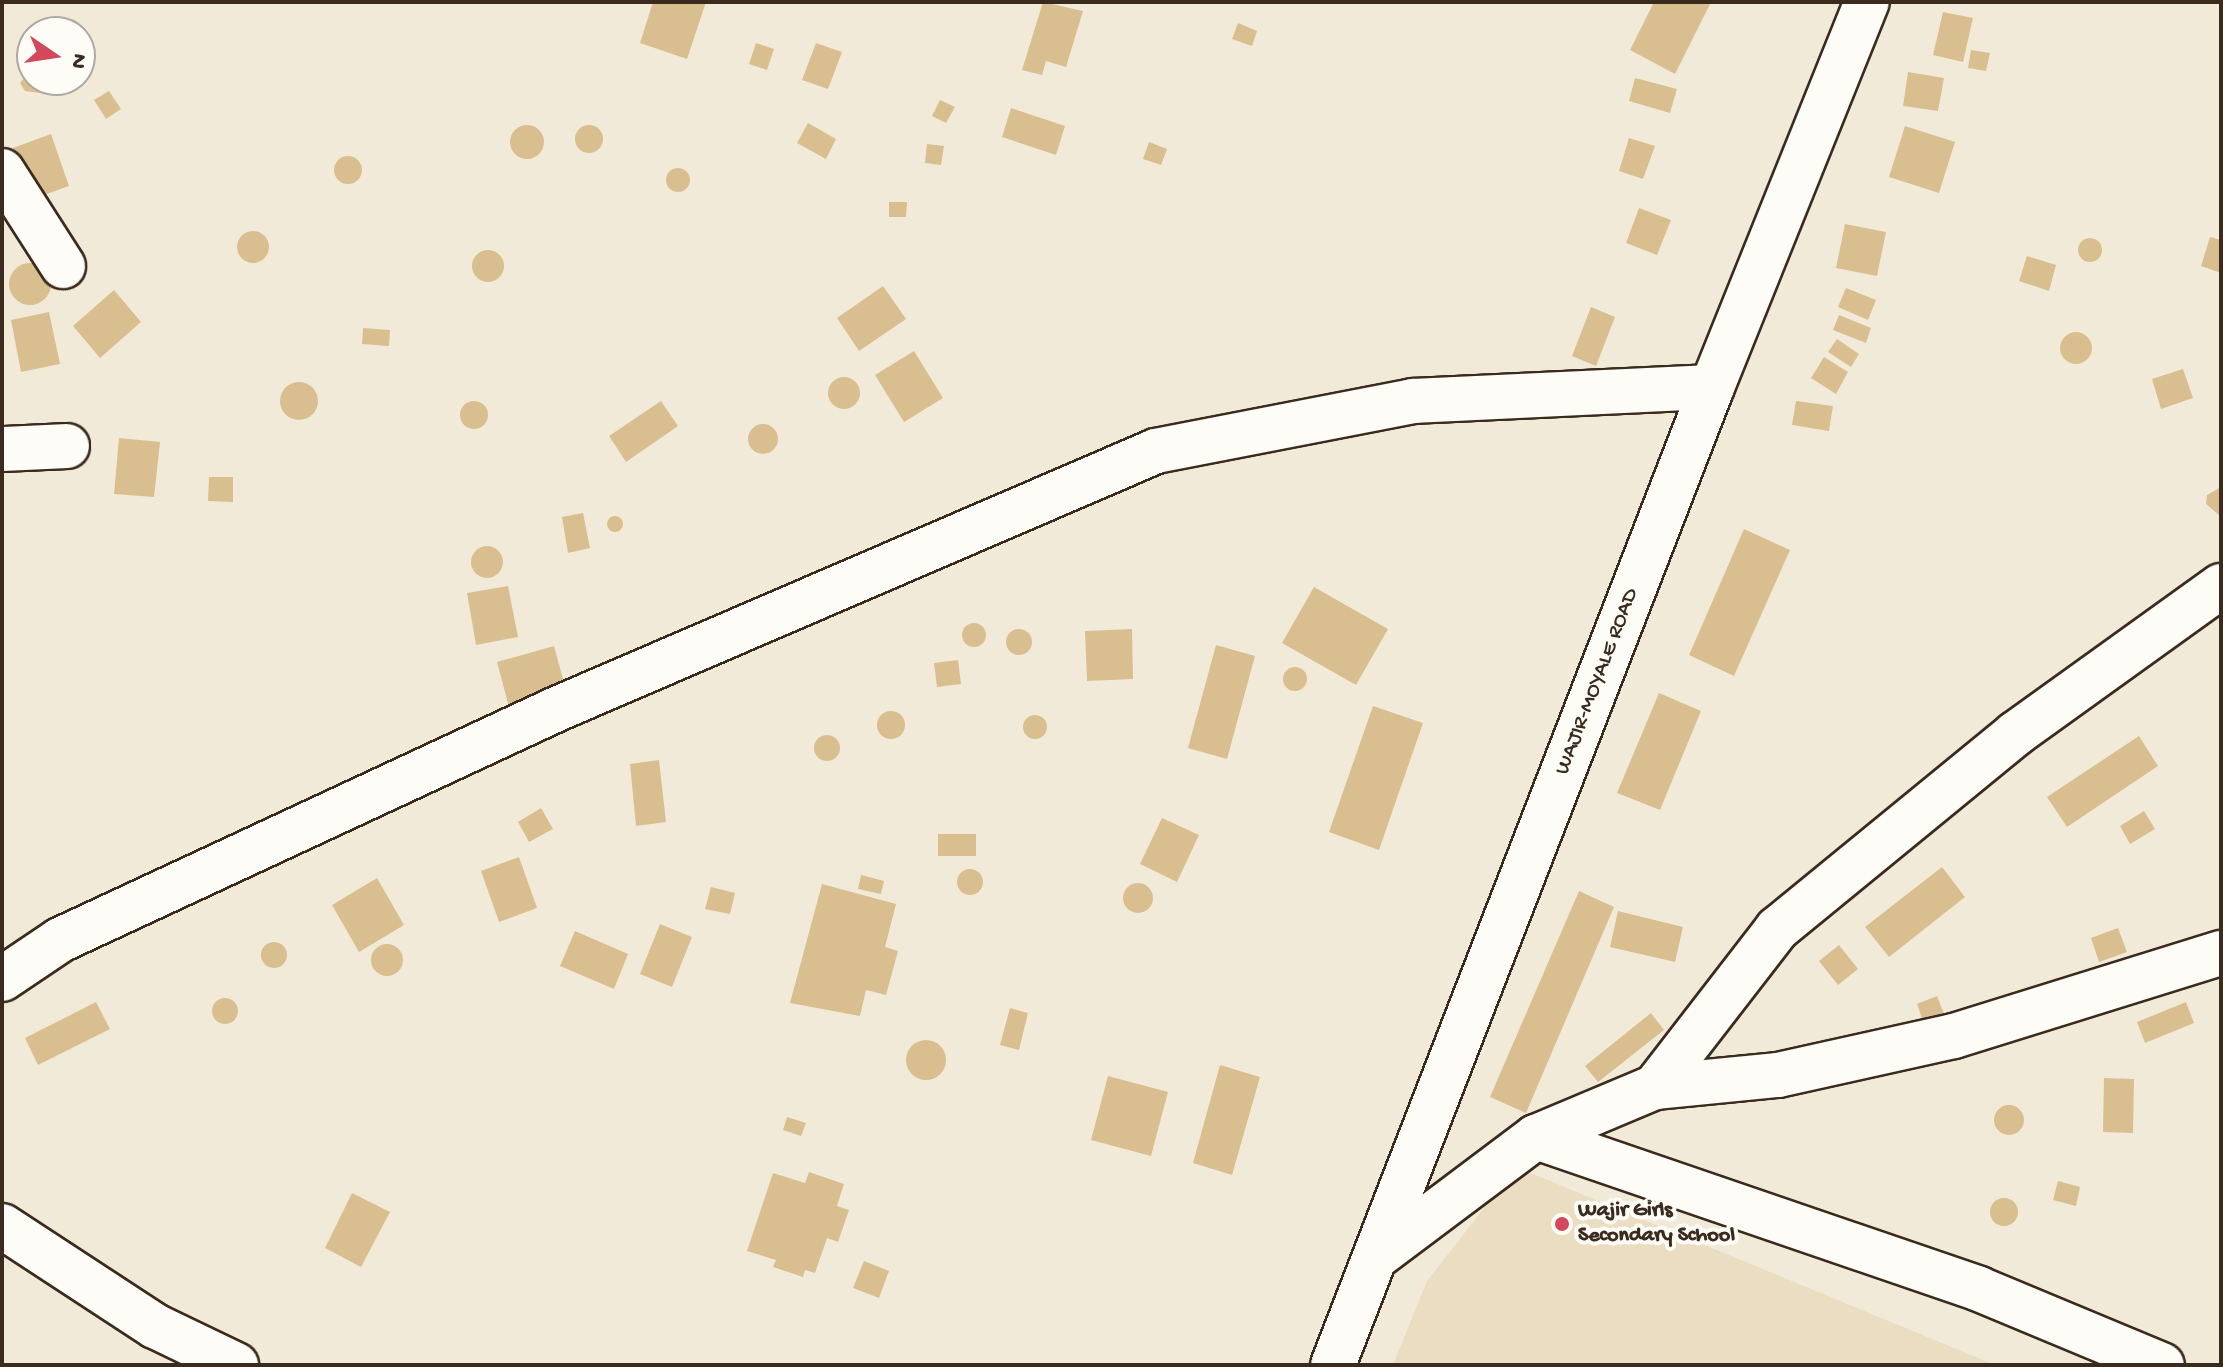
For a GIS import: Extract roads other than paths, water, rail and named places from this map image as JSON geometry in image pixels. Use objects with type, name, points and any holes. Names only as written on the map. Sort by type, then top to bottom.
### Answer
[{"type":"street","name":"WAJIR-MOYALE ROAD","points":[[1333,1365],[1712,387],[1867,2]]},
{"type":"street","points":[[9,198],[63,266]]},
{"type":"street","points":[[2,979],[60,940],[559,708],[1156,451],[1413,401],[1712,387]]},
{"type":"street","points":[[2,449],[67,446]]},
{"type":"street","points":[[1655,1087],[1777,929],[2015,734],[2221,586]]},
{"type":"street","points":[[1376,1257],[1536,1137],[1655,1087],[1778,1075],[1940,1039],[2221,953]]},
{"type":"street","points":[[1536,1137],[1979,1289],[2162,1365]]},
{"type":"street","points":[[2,1226],[155,1326],[236,1365]]},
{"type":"place","name":"Wajir Girls Secondary School","points":[[1562,1224]]}]
